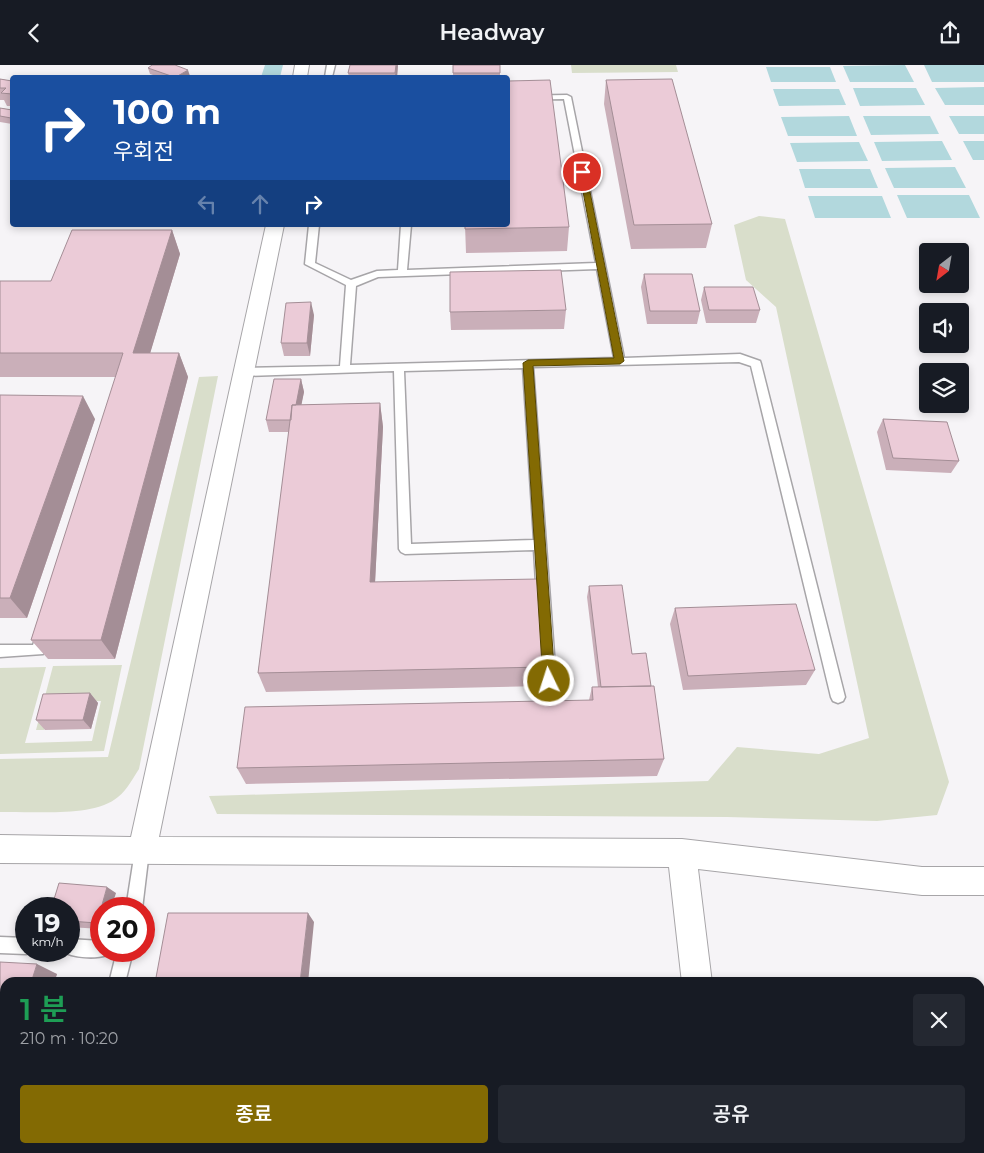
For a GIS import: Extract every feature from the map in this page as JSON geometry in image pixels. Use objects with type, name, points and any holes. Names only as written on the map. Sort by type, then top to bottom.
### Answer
[{"type":"street","points":[[142,851],[275,227]]},
{"type":"street","points":[[0,849],[682,853],[922,881],[984,881]]},
{"type":"street","points":[[682,853],[697,977]]},
{"type":"lane","points":[[510,98],[567,97],[620,361]]},
{"type":"lane","points":[[314,227],[310,264],[351,284],[377,274],[601,266]]},
{"type":"lane","points":[[402,273],[406,227]]},
{"type":"lane","points":[[345,370],[351,284]]},
{"type":"lane","points":[[244,372],[740,358],[756,364],[838,697]]},
{"type":"lane","points":[[528,363],[549,681]]},
{"type":"lane","points":[[399,367],[405,549],[540,545]]},
{"type":"lane","points":[[0,651],[38,650],[47,621]]},
{"type":"lane","points":[[136,897],[142,851]]},
{"type":"lane","points":[[0,945],[15,946]]},
{"type":"lane","points":[[118,977],[122,962]]},
{"type":"green space","points":[[571,65],[676,65],[678,72],[572,73]]},
{"type":"green space","points":[[759,216],[785,219],[949,782],[937,815],[877,821],[727,817],[217,814],[209,796],[708,781],[737,747],[819,754],[869,738],[776,307],[746,280],[734,225]]},
{"type":"green space","points":[[218,376],[139,769],[121,794],[107,804],[79,811],[0,812],[0,759],[108,757],[199,377]]},
{"type":"green space","points":[[122,665],[104,751],[0,754],[0,668],[46,667],[25,743],[92,741],[101,701],[51,703],[44,730],[36,730],[53,666]]},
{"type":"water","points":[[265,65],[283,65],[280,75],[262,75]]},
{"type":"water","points":[[905,65],[914,82],[850,82],[843,66]]},
{"type":"water","points":[[924,65],[984,65],[984,82],[932,82]]},
{"type":"water","points":[[766,67],[830,67],[836,82],[771,82]]},
{"type":"water","points":[[984,87],[984,105],[945,105],[935,88]]},
{"type":"water","points":[[853,88],[916,88],[925,105],[860,106]]},
{"type":"water","points":[[773,89],[839,89],[846,105],[779,106]]},
{"type":"water","points":[[849,116],[857,136],[788,136],[781,117]]},
{"type":"water","points":[[863,116],[930,116],[939,134],[871,135]]},
{"type":"water","points":[[949,116],[984,116],[984,134],[959,134]]},
{"type":"water","points":[[942,141],[952,160],[882,161],[874,142]]},
{"type":"water","points":[[963,141],[984,141],[984,160],[973,160]]},
{"type":"water","points":[[859,142],[868,161],[797,162],[790,143]]},
{"type":"water","points":[[955,167],[966,188],[894,188],[885,168]]},
{"type":"water","points":[[799,169],[870,169],[878,188],[805,188]]},
{"type":"water","points":[[897,195],[969,195],[980,218],[907,218]]},
{"type":"water","points":[[808,196],[882,196],[891,218],[815,218]]},
{"type":"building","points":[[152,65],[175,65],[188,70],[179,75],[168,75],[148,68]]},
{"type":"building","points":[[350,65],[396,65],[395,73],[348,73]]},
{"type":"building","points":[[453,65],[500,65],[500,73],[453,73]]},
{"type":"building","points":[[0,79],[10,81],[10,94],[1,93],[6,88],[0,88]]},
{"type":"building","points":[[672,79],[712,224],[634,225],[606,80]]},
{"type":"building","points":[[550,80],[569,227],[465,229],[465,227],[510,227],[510,81]]},
{"type":"building","points":[[0,108],[10,110],[10,118],[0,116]]},
{"type":"building","points":[[72,230],[172,230],[133,353],[179,353],[101,640],[31,640],[123,353],[0,353],[0,281],[51,281]]},
{"type":"building","points":[[561,270],[566,310],[450,312],[450,272]]},
{"type":"building","points":[[644,274],[692,274],[700,311],[650,311]]},
{"type":"building","points":[[704,287],[753,287],[760,310],[709,310]]},
{"type":"building","points":[[311,302],[307,343],[281,343],[286,303]]},
{"type":"building","points":[[274,379],[301,379],[296,405],[292,405],[291,420],[266,420]]},
{"type":"building","points":[[0,395],[83,396],[10,598],[0,598]]},
{"type":"building","points":[[380,403],[370,582],[538,579],[544,667],[258,673],[292,405]]},
{"type":"building","points":[[883,419],[947,422],[959,461],[893,458]]},
{"type":"building","points":[[622,585],[632,654],[646,653],[651,686],[601,687],[589,586]]},
{"type":"building","points":[[796,604],[815,670],[688,676],[675,608]]},
{"type":"building","points":[[654,686],[664,759],[237,768],[245,707],[593,700],[592,687]]},
{"type":"building","points":[[90,693],[83,720],[36,720],[43,694]]},
{"type":"building","points":[[59,883],[107,887],[104,897],[90,897],[90,922],[80,922],[80,897],[55,897]]},
{"type":"building","points":[[168,913],[308,913],[301,977],[156,977]]},
{"type":"building","points":[[0,962],[37,964],[33,977],[0,977]]},
{"type":"route","points":[[549,681],[528,363],[620,361],[582,172]]}]
